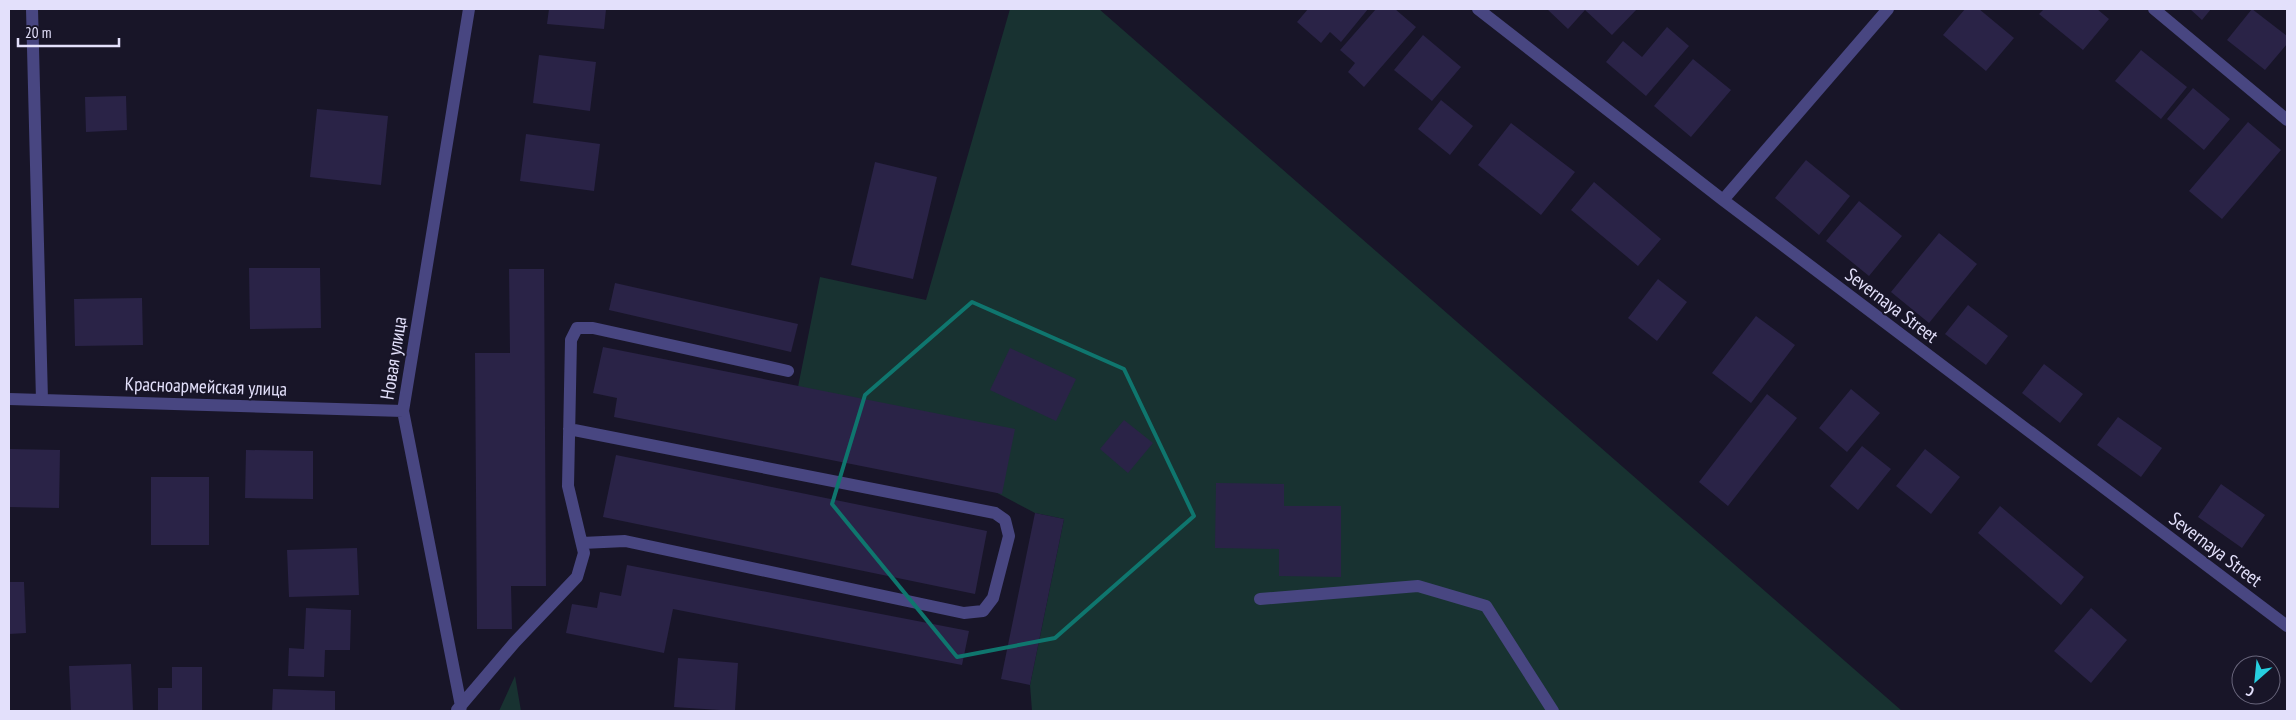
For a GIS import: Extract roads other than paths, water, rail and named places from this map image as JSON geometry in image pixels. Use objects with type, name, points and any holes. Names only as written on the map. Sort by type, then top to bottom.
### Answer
[{"type":"street","points":[[32,9],[42,400]]},
{"type":"street","name":"Новая улица","points":[[459,709],[403,411],[469,9]]},
{"type":"street","name":"Severnaya Street","points":[[1478,9],[1723,200],[2287,626]]},
{"type":"street","points":[[1723,200],[1888,9]]},
{"type":"street","points":[[2154,9],[2287,120]]},
{"type":"street","points":[[459,709],[515,642],[577,577],[584,553],[568,486],[571,340],[577,328],[593,328],[788,371]]},
{"type":"street","name":"Красноармейская улица","points":[[9,400],[403,411]]},
{"type":"street","points":[[569,429],[995,513],[1005,520],[1009,536],[993,598],[983,611],[964,613],[625,540],[582,543]]},
{"type":"street","points":[[1260,599],[1418,586],[1486,606],[1553,711]]}]
